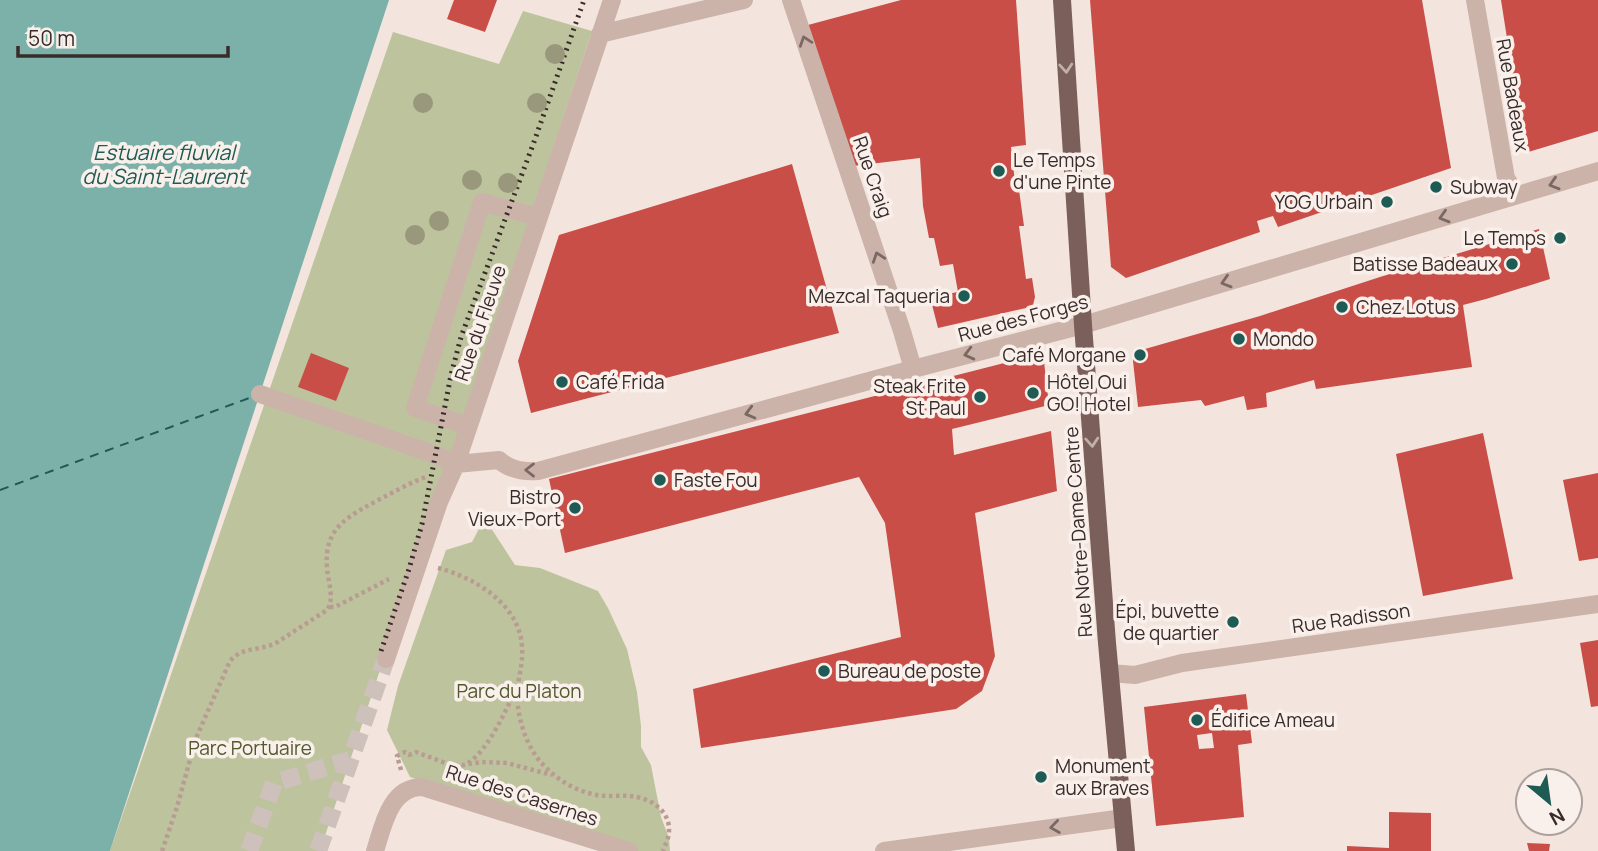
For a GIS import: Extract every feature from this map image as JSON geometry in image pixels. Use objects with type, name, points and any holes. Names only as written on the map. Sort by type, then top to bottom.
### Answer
[{"type":"main road","name":"Rue Notre-Dame Centre","points":[[1062,0],[1083,326],[1126,851]]},
{"type":"street","name":"Rue du Fleuve","points":[[386,659],[439,502],[456,464],[612,0]]},
{"type":"street","points":[[600,34],[744,0]]},
{"type":"street","name":"Rue Craig","points":[[791,0],[913,369]]},
{"type":"street","name":"Rue Badeaux","points":[[1475,0],[1509,183],[1509,197]]},
{"type":"street","name":"Rue des Forges","points":[[456,464],[499,460],[516,470],[538,471],[913,369],[1083,326],[1598,170]]},
{"type":"street","points":[[468,426],[415,408],[482,202],[538,216]]},
{"type":"street","points":[[260,394],[456,464]]},
{"type":"street","name":"Rue Radisson","points":[[1110,673],[1135,675],[1182,663],[1598,604]]},
{"type":"street","name":"Rue des Casernes","points":[[403,791],[414,787],[429,788],[629,851]]},
{"type":"street","points":[[375,851],[386,817],[403,791]]},
{"type":"street","points":[[884,851],[1123,818]]},
{"type":"path","points":[[162,851],[196,738],[233,658],[244,650],[276,643],[327,610],[331,603],[327,552],[333,533],[342,521],[421,478],[456,464]]},
{"type":"path","points":[[445,570],[466,578],[490,593],[507,608],[516,624],[522,645],[518,685],[519,715],[536,757],[568,785],[597,795],[646,799],[660,807],[667,818],[669,830],[663,851]]},
{"type":"path","points":[[463,765],[482,749],[518,685]]},
{"type":"path","points":[[403,791],[403,772],[397,756],[405,752],[409,755],[415,752],[451,765],[507,763],[555,776]]},
{"type":"green space","name":"Parc Portuaire","points":[[523,11],[592,31],[320,851],[110,851],[393,32],[499,64]]},
{"type":"green space","name":"Parc du Platon","points":[[487,522],[515,565],[540,568],[598,591],[608,608],[627,649],[637,692],[641,747],[651,765],[670,851],[633,851],[410,777],[387,730],[398,686],[446,550],[472,542],[482,523]]},
{"type":"water","name":"Estuaire fluvial du Saint-Laurent","points":[[0,0],[389,0],[110,851],[0,851]]},
{"type":"building","points":[[454,0],[497,0],[485,32],[447,19]]},
{"type":"building","points":[[901,0],[1016,0],[1026,145],[1011,147],[1016,191],[1019,190],[1024,226],[1019,226],[1026,279],[1032,278],[1035,297],[1033,305],[1026,308],[938,328],[930,297],[958,292],[953,264],[940,266],[934,238],[929,238],[923,206],[920,158],[853,166],[808,25]]},
{"type":"building","points":[[1090,0],[1422,0],[1451,168],[1278,227],[1273,216],[1257,221],[1260,232],[1126,278],[1111,267]]},
{"type":"building","points":[[1501,0],[1598,0],[1598,131],[1525,153]]},
{"type":"building","points":[[792,164],[839,333],[531,413],[518,361],[559,235]]},
{"type":"building","points":[[1539,229],[1550,279],[1463,305],[1472,367],[1316,389],[1314,380],[1266,393],[1267,407],[1247,410],[1244,396],[1205,406],[1201,400],[1138,407],[1133,361],[1138,351]]},
{"type":"building","points":[[311,353],[349,368],[336,401],[298,387]]},
{"type":"building","points":[[1043,353],[1049,405],[952,429],[954,455],[1051,431],[1057,491],[975,513],[995,656],[982,691],[956,709],[701,748],[693,689],[901,637],[885,523],[859,477],[565,553],[549,479]]},
{"type":"building","points":[[1483,433],[1513,579],[1423,596],[1396,454]]},
{"type":"building","points":[[1598,473],[1598,558],[1579,561],[1563,480]]},
{"type":"building","points":[[1598,640],[1598,706],[1591,707],[1580,643]]},
{"type":"building","points":[[1246,694],[1252,743],[1238,745],[1244,817],[1156,826],[1144,707]],"holes":[[[1212,733],[1214,748],[1199,749],[1197,735]]]},
{"type":"building","points":[[1389,812],[1431,813],[1431,851],[1347,851],[1347,846],[1389,848]]},
{"type":"building","points":[[1527,843],[1550,844],[1549,851],[1529,851]]},
{"type":"ferry route","points":[[0,490],[252,397]]},
{"type":"tunnel","points":[[318,851],[386,659]]},
{"type":"tunnel","points":[[249,851],[274,783],[350,760]]},
{"type":"railway","points":[[381,651],[422,524],[461,337],[584,0]]},
{"type":"place","name":"Le Temps d'une Pinte","points":[[999,171]]},
{"type":"place","name":"Subway","points":[[1436,187]]},
{"type":"place","name":"YOG Urbain","points":[[1387,202]]},
{"type":"place","name":"Le Temps","points":[[1560,238]]},
{"type":"place","name":"Batisse Badeaux","points":[[1512,264]]},
{"type":"place","name":"Mezcal Taqueria","points":[[964,296]]},
{"type":"place","name":"Chez Lotus","points":[[1342,307]]},
{"type":"place","name":"Mondo","points":[[1239,339]]},
{"type":"place","name":"Café Morgane","points":[[1140,355]]},
{"type":"place","name":"Café Frida","points":[[562,382]]},
{"type":"place","name":"Hôtel Oui GO! Hotel","points":[[1033,393]]},
{"type":"place","name":"Steak Frite St Paul","points":[[980,397]]},
{"type":"place","name":"Faste Fou","points":[[660,480]]},
{"type":"place","name":"Bistro Vieux-Port","points":[[575,508]]},
{"type":"place","name":"Épi, buvette de quartier","points":[[1233,622]]},
{"type":"place","name":"Bureau de poste","points":[[824,671]]},
{"type":"place","name":"Édifice Ameau","points":[[1197,720]]},
{"type":"place","name":"Monument aux Braves","points":[[1041,777]]}]
